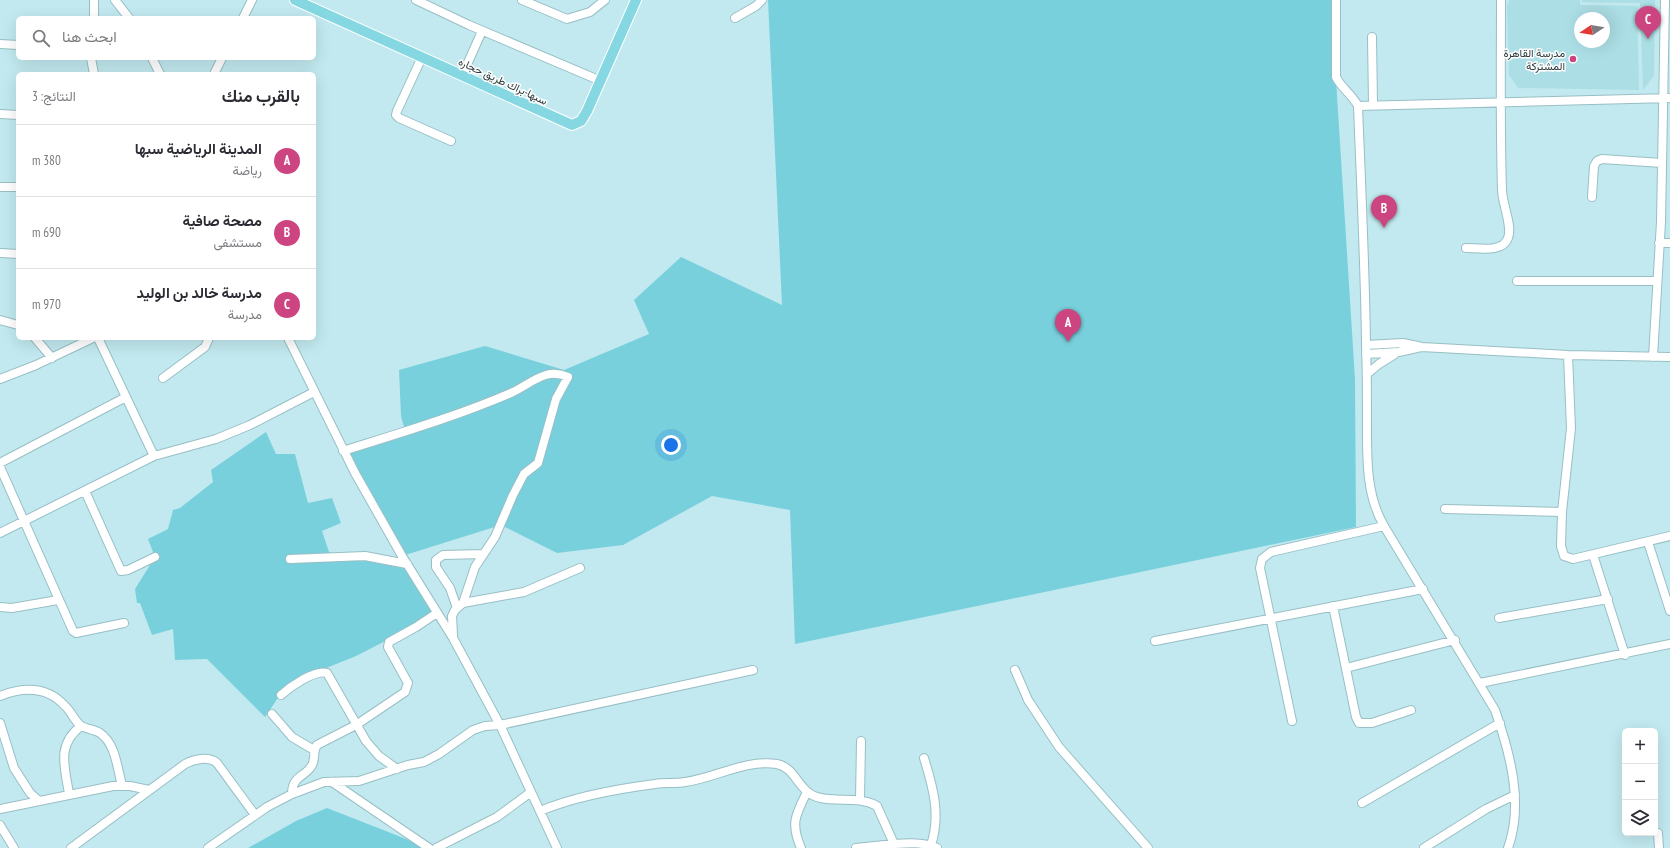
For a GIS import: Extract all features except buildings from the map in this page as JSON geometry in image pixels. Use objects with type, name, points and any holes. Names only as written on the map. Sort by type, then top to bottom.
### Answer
[{"type":"main road","name":"سبها-براك طريق حجاره","points":[[294,0],[569,124],[581,121],[601,82],[632,1]]},
{"type":"street","points":[[94,0],[94,16]]},
{"type":"street","points":[[115,0],[127,16]]},
{"type":"street","points":[[244,16],[252,0]]},
{"type":"street","points":[[416,0],[482,31],[601,82]]},
{"type":"street","points":[[522,0],[567,20],[584,15],[605,0]]},
{"type":"street","points":[[735,18],[756,6],[762,0]]},
{"type":"street","points":[[1336,0],[1336,77],[1339,83],[1352,94],[1358,106],[1369,482],[1375,509],[1384,526],[1480,683],[1490,700],[1500,723],[1515,795],[1515,826],[1508,848]]},
{"type":"street","points":[[1466,248],[1494,248],[1503,245],[1508,238],[1508,225],[1502,191],[1501,0]]},
{"type":"street","points":[[1653,357],[1658,281],[1662,163],[1666,135],[1667,98],[1665,0]]},
{"type":"street","points":[[462,76],[482,31]]},
{"type":"street","points":[[1372,37],[1373,104]]},
{"type":"street","points":[[0,44],[16,45]]},
{"type":"street","points":[[422,57],[396,111],[396,115],[398,118],[451,141]]},
{"type":"street","points":[[92,60],[94,72]]},
{"type":"street","points":[[153,60],[159,72]]},
{"type":"street","points":[[215,72],[221,60]]},
{"type":"street","points":[[1358,106],[1373,104],[1667,98]]},
{"type":"street","points":[[0,114],[16,115]]},
{"type":"street","points":[[1592,197],[1594,166],[1597,161],[1602,159],[1662,163]]},
{"type":"street","points":[[0,188],[16,187]]},
{"type":"street","points":[[1659,243],[1670,243]]},
{"type":"street","points":[[0,253],[16,254]]},
{"type":"street","points":[[1517,281],[1658,281]]},
{"type":"street","points":[[0,320],[16,324]]},
{"type":"street","points":[[37,340],[52,358]]},
{"type":"street","points":[[0,379],[52,358],[89,340]]},
{"type":"street","points":[[99,340],[154,456]]},
{"type":"street","points":[[163,378],[205,347],[208,340]]},
{"type":"street","points":[[289,340],[343,451],[407,564],[454,638],[500,725],[556,848]]},
{"type":"street","points":[[1366,345],[1403,343],[1422,347],[1568,355],[1670,357]]},
{"type":"street","points":[[1366,354],[1399,352],[1422,347]]},
{"type":"street","points":[[1367,374],[1385,359],[1399,352]]},
{"type":"street","points":[[1568,355],[1571,428],[1562,512],[1561,546],[1564,556],[1573,559],[1670,536]]},
{"type":"street","points":[[343,451],[477,407],[515,391],[537,377],[558,372],[568,377],[556,399],[538,463],[524,474],[494,537],[473,573],[460,606],[452,616],[454,638]]},
{"type":"street","points":[[0,533],[154,456],[216,440],[250,425],[314,392]]},
{"type":"street","points":[[0,463],[126,397]]},
{"type":"street","points":[[1,471],[58,600],[74,632],[124,623]]},
{"type":"street","points":[[85,491],[121,571],[128,570],[155,557]]},
{"type":"street","points":[[1445,509],[1562,512]]},
{"type":"street","points":[[1292,721],[1260,568],[1261,562],[1264,556],[1271,552],[1384,526]]},
{"type":"street","points":[[1648,542],[1670,611]]},
{"type":"street","points":[[460,606],[436,567],[436,560],[443,555],[483,554]]},
{"type":"street","points":[[1593,555],[1625,655]]},
{"type":"street","points":[[290,559],[365,556],[407,564]]},
{"type":"street","points":[[460,606],[524,592],[580,568]]},
{"type":"street","points":[[1155,641],[1423,589]]},
{"type":"street","points":[[0,607],[12,608],[58,600]]},
{"type":"street","points":[[1499,618],[1608,600]]},
{"type":"street","points":[[1333,606],[1356,717],[1359,723],[1372,724],[1412,710]]},
{"type":"street","points":[[292,794],[294,782],[312,765],[314,750],[320,743],[356,725],[405,692],[408,687],[407,680],[388,646],[388,642],[416,628],[437,613]]},
{"type":"street","points":[[1346,668],[1454,640]]},
{"type":"street","points":[[1480,683],[1625,655],[1670,644]]},
{"type":"street","points":[[208,848],[255,815],[292,794],[321,782],[332,781],[347,783],[359,781],[432,759],[476,728],[500,725],[753,670]]},
{"type":"street","points":[[1015,670],[1028,700],[1059,747],[1148,848]]},
{"type":"street","points":[[281,695],[295,684],[320,672],[327,673],[356,725],[372,749],[397,769]]},
{"type":"street","points":[[0,696],[19,690],[42,690],[57,699],[66,706],[81,726],[98,732],[105,737],[110,744],[122,785]]},
{"type":"street","points":[[272,714],[292,738],[314,750]]},
{"type":"street","points":[[1362,803],[1500,723]]},
{"type":"street","points":[[0,724],[14,768],[30,793],[39,801]]},
{"type":"street","points":[[69,794],[64,748],[69,737],[81,726]]},
{"type":"street","points":[[860,799],[861,741]]},
{"type":"street","points":[[856,848],[894,844],[934,847],[937,815],[924,758]]},
{"type":"street","points":[[71,848],[188,762],[199,759],[213,760],[220,766],[255,815]]},
{"type":"street","points":[[540,811],[590,795],[656,783],[684,783],[761,764],[784,766],[806,792],[820,798],[860,799],[877,806],[894,844]]},
{"type":"street","points":[[332,781],[429,848]]},
{"type":"street","points":[[0,809],[69,794],[122,785],[149,790]]},
{"type":"street","points":[[436,848],[497,817],[531,792]]},
{"type":"street","points":[[801,848],[795,825],[795,816],[806,792]]},
{"type":"street","points":[[1424,848],[1481,812],[1515,795]]},
{"type":"street","points":[[0,825],[14,848]]},
{"type":"street","points":[[1658,833],[1659,848]]},
{"type":"shaded area","points":[[768,0],[1335,0],[1336,80],[1355,379],[1356,527],[795,644],[790,510],[712,496],[623,545],[557,553],[501,525],[402,556],[341,448],[404,427],[401,416],[399,370],[485,346],[564,370],[649,334],[634,300],[681,257],[782,305]]},
{"type":"shaded area","name":"مدرسة القاهرة المشتركة","points":[[1510,0],[1580,0],[1580,5],[1637,6],[1639,90],[1518,88],[1509,75],[1507,6]]},
{"type":"shaded area","points":[[1582,0],[1655,0],[1654,76],[1643,90],[1640,3],[1582,2]]},
{"type":"shaded area","points":[[266,432],[276,454],[295,454],[308,503],[332,498],[341,523],[322,531],[329,552],[342,556],[407,564],[436,615],[356,656],[299,679],[284,689],[265,717],[207,659],[175,660],[173,629],[152,635],[140,603],[137,603],[135,589],[155,557],[148,539],[168,529],[173,510],[180,508],[213,482],[211,470]]},
{"type":"shaded area","points":[[327,808],[429,848],[248,848],[296,821]]},
{"type":"place","name":"مدرسة خالد بن الوليد","points":[[1648,39]]},
{"type":"place","name":"مدرسة القاهرة المشتركة","points":[[1573,59]]},
{"type":"place","name":"مصحة صافية","points":[[1384,228]]},
{"type":"place","name":"المدينة الرياضية سبها","points":[[1068,342]]}]
